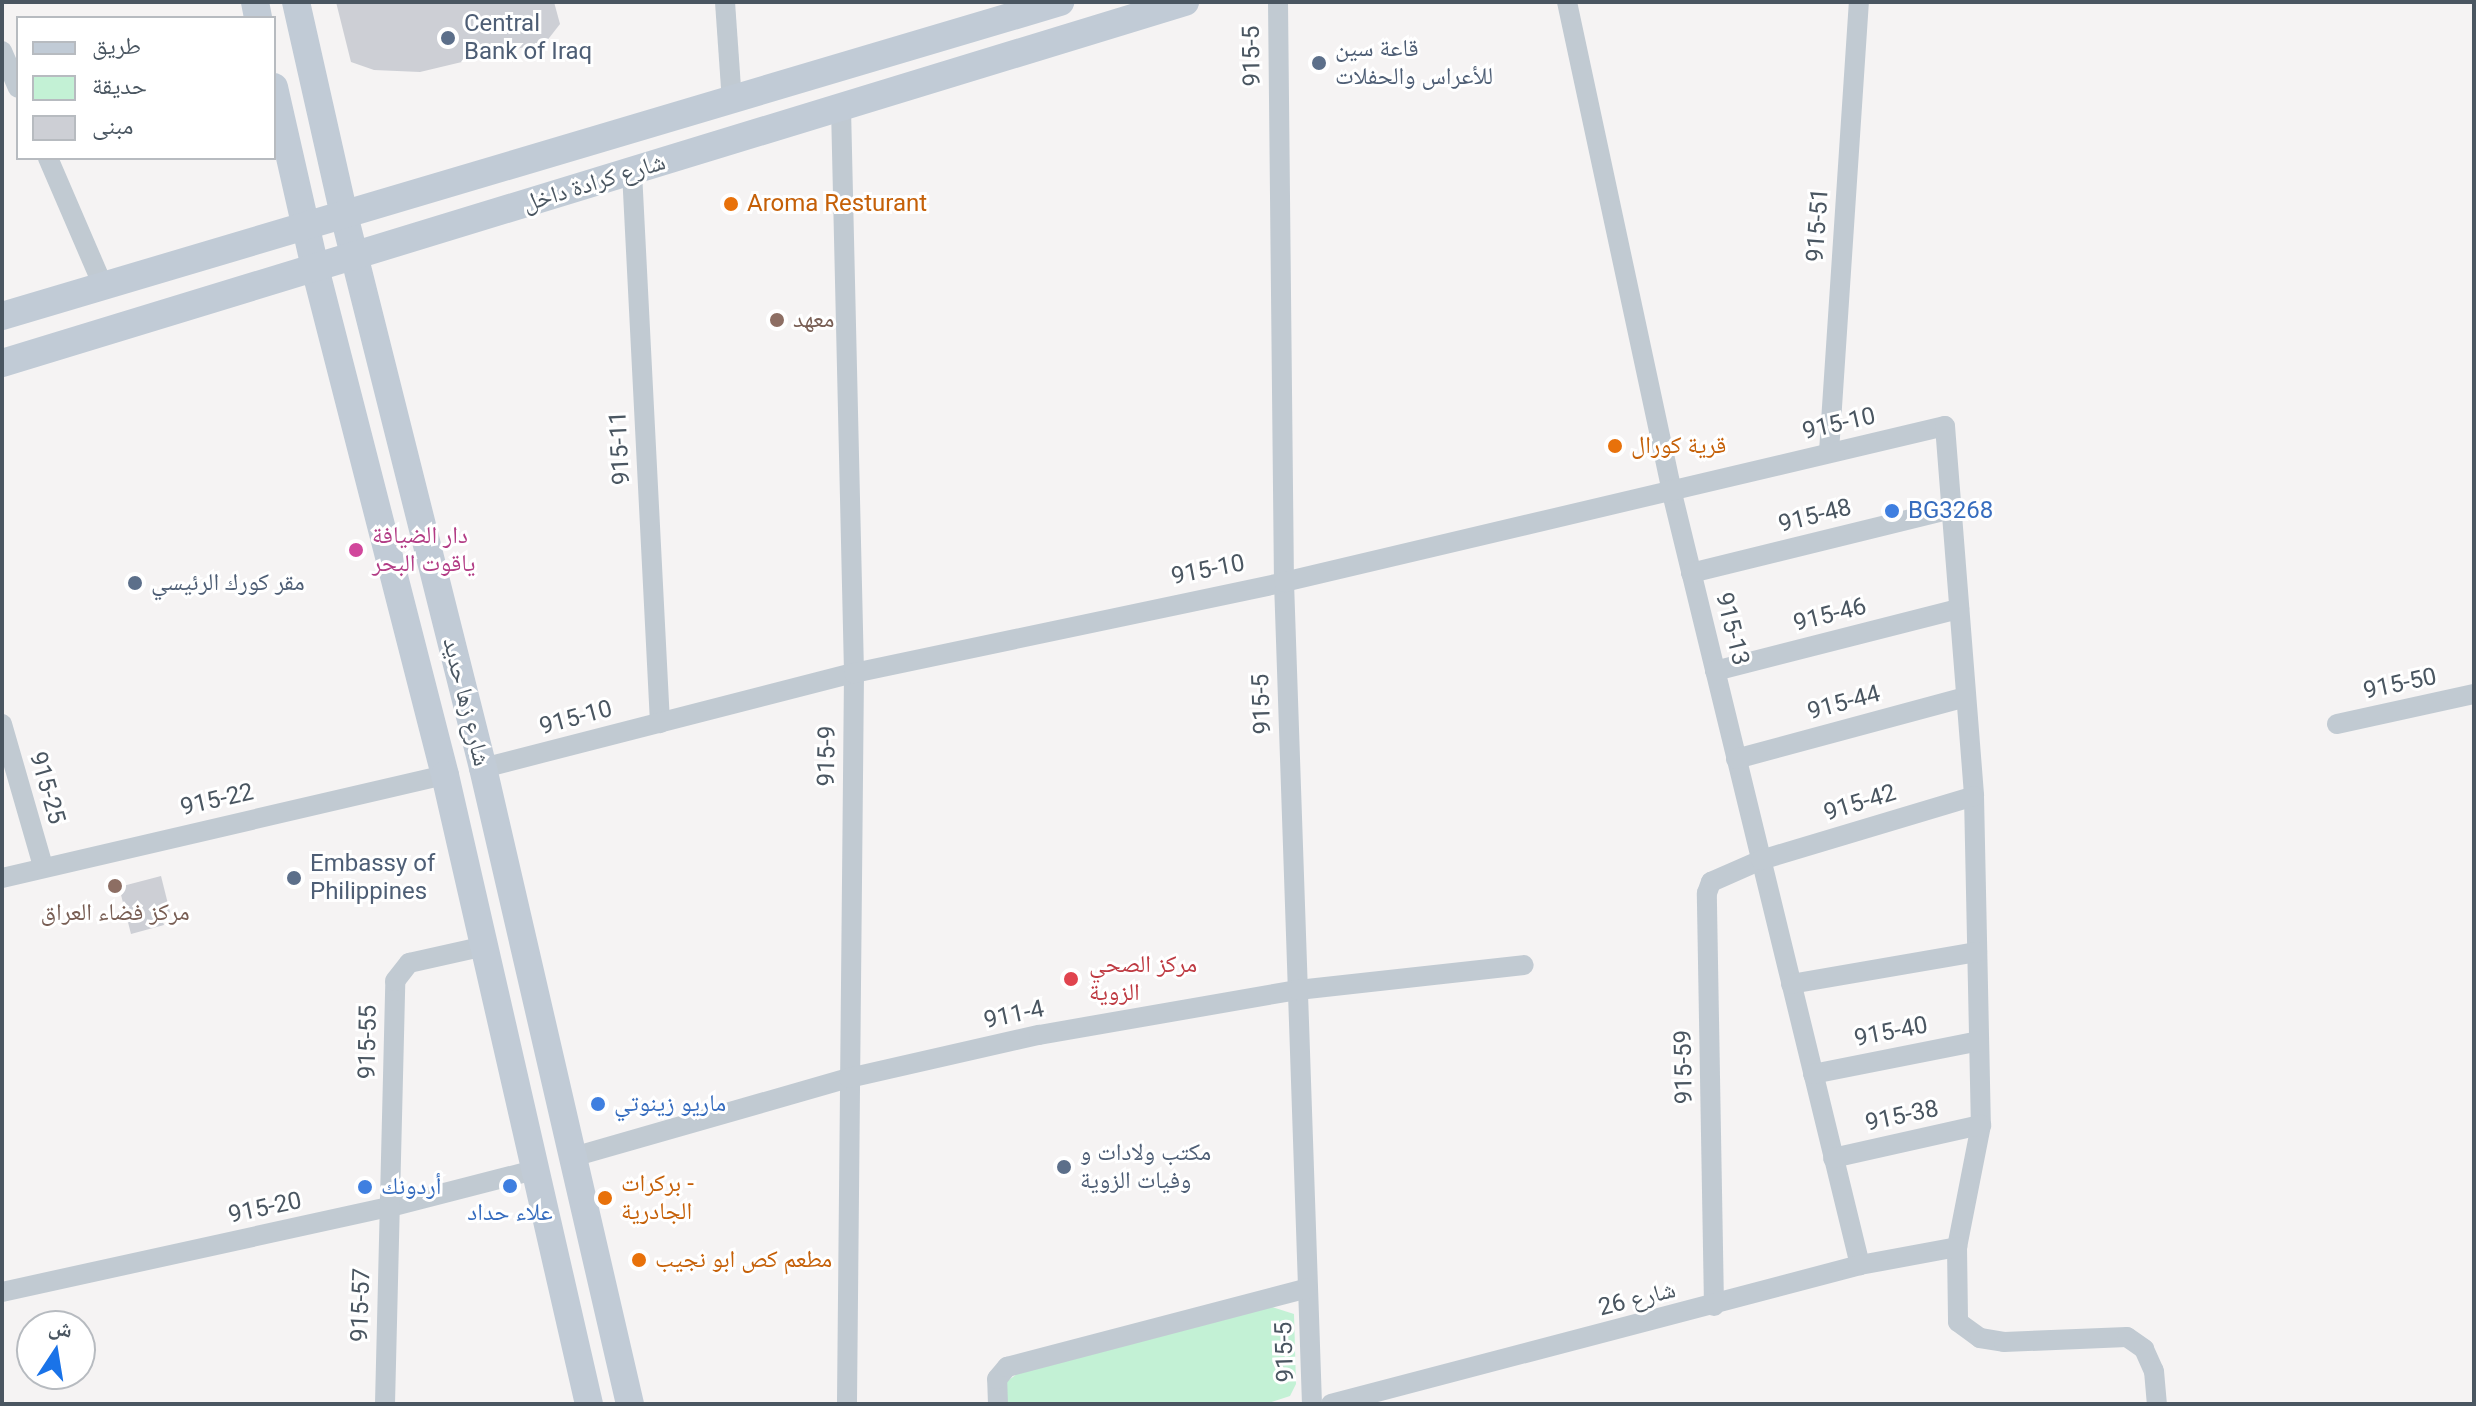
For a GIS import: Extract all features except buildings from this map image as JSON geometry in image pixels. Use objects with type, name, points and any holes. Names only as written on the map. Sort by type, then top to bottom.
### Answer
[{"type":"street","name":"شارع زها حديد","points":[[296,2],[354,256],[483,768],[630,1404]]},
{"type":"street","points":[[725,2],[732,102]]},
{"type":"street","name":"شارع كرادة داخل","points":[[2,316],[810,79],[1060,2]]},
{"type":"street","name":"شارع كرادة داخل","points":[[2,363],[1185,2]]},
{"type":"street","name":"915-5","points":[[1278,2],[1284,582],[1312,1404]]},
{"type":"street","name":"915-13","points":[[1567,2],[1671,489],[1860,1265]]},
{"type":"street","name":"915-51","points":[[1829,452],[1859,2]]},
{"type":"street","points":[[2,51],[16,83]]},
{"type":"street","points":[[810,79],[830,111]]},
{"type":"street","name":"شارع زها حديد","points":[[276,96],[315,268],[445,775],[538,1169],[589,1404]]},
{"type":"street","name":"915-9","points":[[830,111],[854,673],[847,1404]]},
{"type":"street","points":[[49,160],[103,286]]},
{"type":"street","name":"915-11","points":[[632,172],[660,723]]},
{"type":"street","name":"915-10","points":[[483,768],[854,673],[1284,582],[1945,426],[1951,509]]},
{"type":"street","points":[[1951,509],[1974,796],[1981,1125],[1957,1247],[1958,1322],[1980,1338],[2004,1342],[2127,1337],[2144,1349],[2154,1371],[2157,1404]]},
{"type":"street","name":"915-48","points":[[1691,573],[1951,509]]},
{"type":"street","name":"915-46","points":[[1715,671],[1959,609]]},
{"type":"street","name":"915-50","points":[[2337,724],[2474,694]]},
{"type":"street","name":"915-44","points":[[1736,759],[1966,697]]},
{"type":"street","name":"915-25","points":[[2,724],[43,866]]},
{"type":"street","points":[[445,775],[483,768]]},
{"type":"street","name":"915-22","points":[[2,878],[43,866],[445,775]]},
{"type":"street","name":"915-42","points":[[1761,860],[1974,796]]},
{"type":"street","name":"915-59","points":[[1714,1306],[1707,893],[1722,874],[1761,860]]},
{"type":"street","name":"915-55","points":[[390,1207],[398,970],[485,946]]},
{"type":"street","points":[[1791,984],[1977,952]]},
{"type":"street","name":"911-4","points":[[573,1157],[849,1078],[1039,1035],[1298,990],[1524,965]]},
{"type":"street","name":"915-40","points":[[1813,1074],[1979,1041]]},
{"type":"street","name":"915-38","points":[[1833,1158],[1981,1125]]},
{"type":"street","name":"915-20","points":[[2,1292],[390,1207],[538,1169]]},
{"type":"street","name":"915-57","points":[[385,1404],[390,1207]]},
{"type":"street","name":"شارع 26","points":[[1331,1404],[1714,1306],[1860,1265],[1957,1247]]},
{"type":"street","points":[[998,1404],[997,1379],[1007,1367],[1308,1288]]},
{"type":"green space","points":[[1272,1307],[1294,1314],[1296,1384],[1290,1396],[1265,1404],[1005,1404],[1006,1382],[1017,1374]]},
{"type":"place","name":"Central Bank of Iraq","points":[[448,38]]},
{"type":"place","name":"قاعة سين للأعراس والحفلات","points":[[1319,63]]},
{"type":"place","name":"Aroma Resturant","points":[[731,204]]},
{"type":"place","name":"معهد","points":[[777,320]]},
{"type":"place","name":"قرية كورال","points":[[1615,446]]},
{"type":"place","name":"BG3268","points":[[1892,511]]},
{"type":"place","name":"دار الضيافة ياقوت البحر","points":[[356,550]]},
{"type":"place","name":"مقر كورك الرئيسي","points":[[135,583]]},
{"type":"place","name":"Embassy of Philippines","points":[[294,878]]},
{"type":"place","name":"مركز فضاء العراق","points":[[115,886]]},
{"type":"place","name":"مركز الصحي الزوية","points":[[1071,979]]},
{"type":"place","name":"ماريو زينوتي","points":[[598,1104]]},
{"type":"place","name":"مكتب ولادات و وفيات الزوية","points":[[1064,1167]]},
{"type":"place","name":"علاء حداد","points":[[510,1186]]},
{"type":"place","name":"أردونك","points":[[365,1187]]},
{"type":"place","name":"بركرات - الجادرية","points":[[605,1198]]},
{"type":"place","name":"مطعم كص ابو نجيب","points":[[639,1260]]}]
